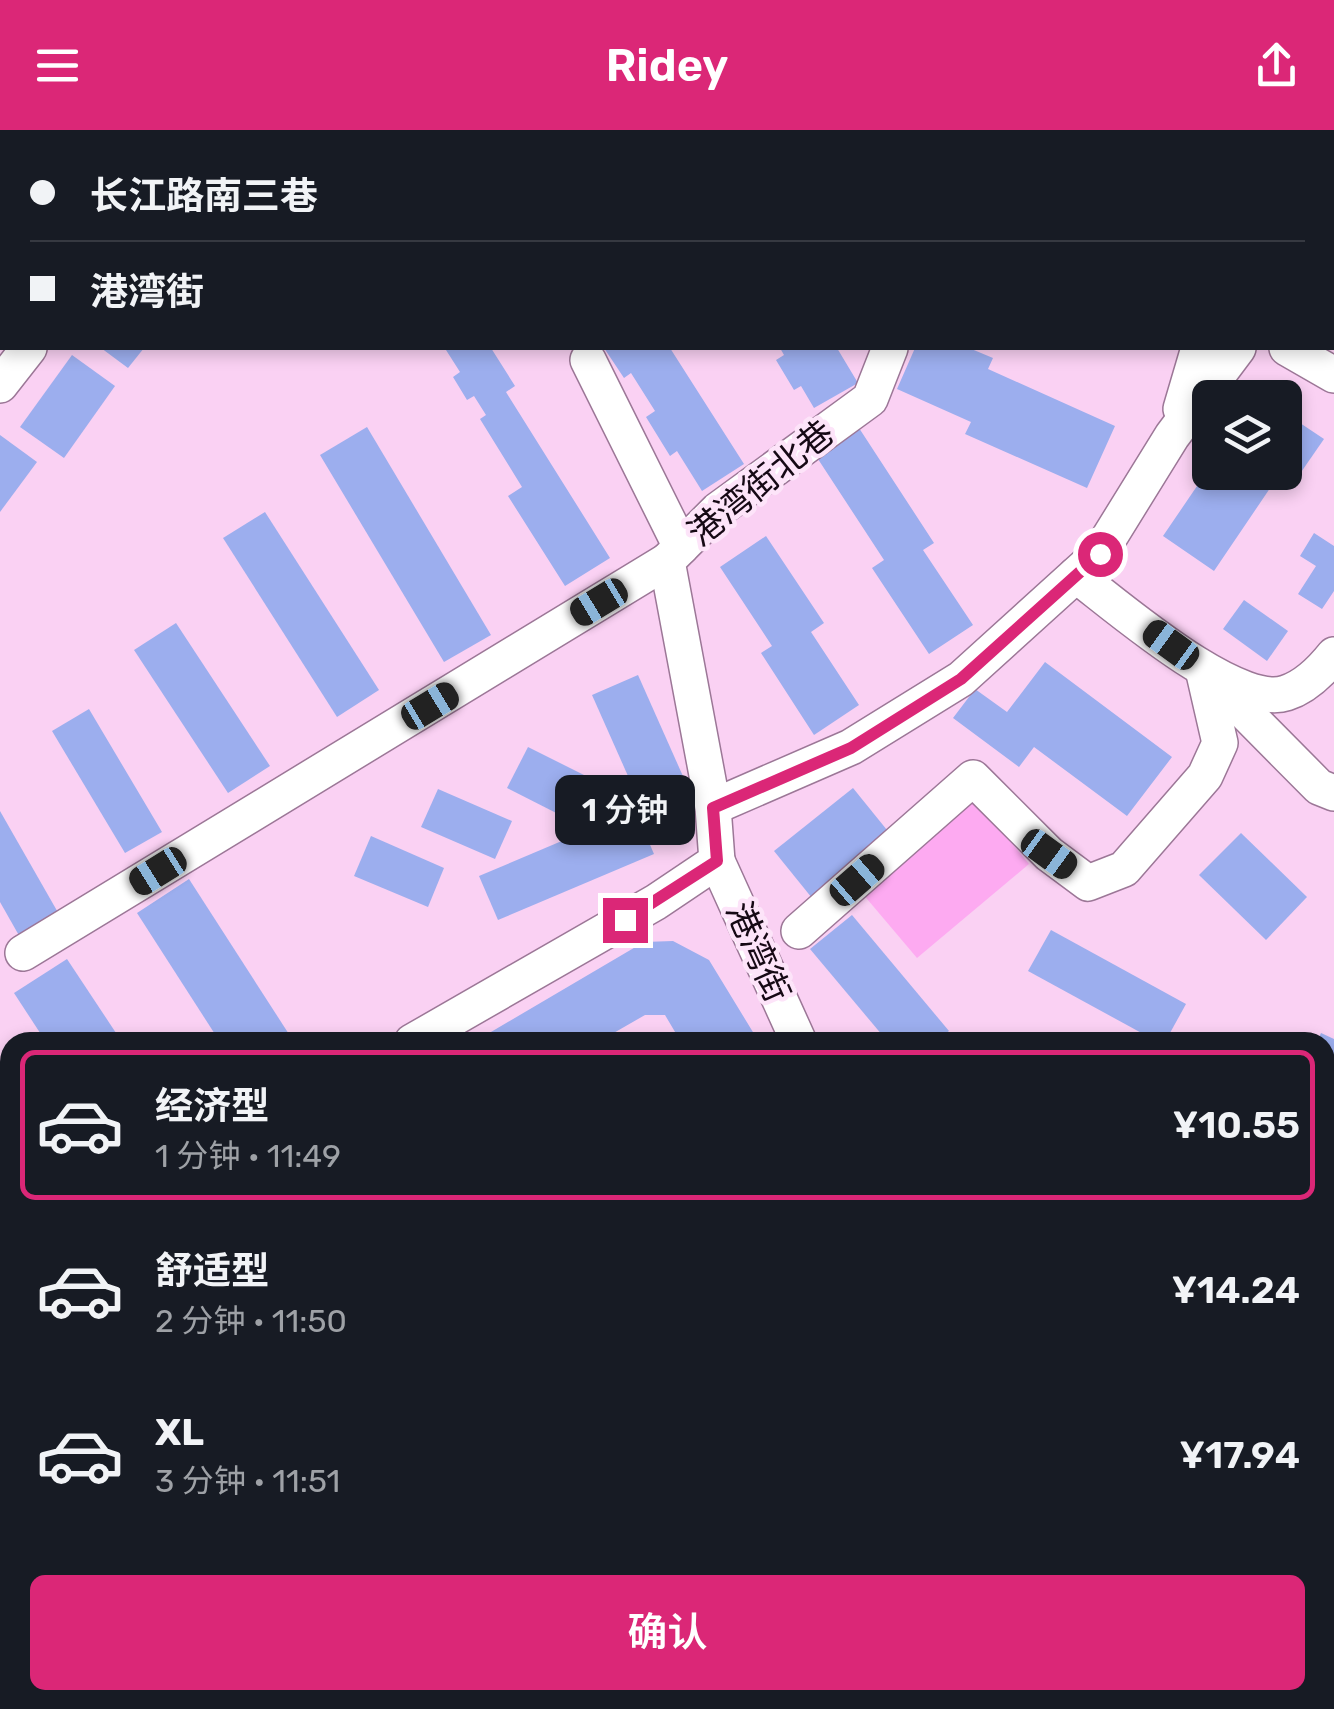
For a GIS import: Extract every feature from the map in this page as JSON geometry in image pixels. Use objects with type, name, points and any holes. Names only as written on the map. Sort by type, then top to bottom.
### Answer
[{"type":"street","points":[[0,385],[27,350]]},
{"type":"street","name":"港湾街北巷","points":[[713,808],[674,554],[718,510],[870,398],[889,350]]},
{"type":"street","points":[[1172,436],[1198,350]]},
{"type":"street","points":[[713,808],[851,748],[961,679],[1100,554],[1172,436],[1236,350]]},
{"type":"street","points":[[1291,350],[1334,374]]},
{"type":"street","points":[[23,953],[674,554],[588,360]]},
{"type":"street","points":[[1076,575],[1202,669],[1319,787],[1334,793]]},
{"type":"street","points":[[1202,669],[1252,694],[1285,694],[1320,673],[1334,656]]},
{"type":"street","points":[[799,931],[973,778],[1049,854],[1088,883],[1124,869],[1205,776],[1220,743],[1202,669]]},
{"type":"street","name":"港湾街","points":[[713,808],[717,861],[794,1032]]},
{"type":"street","name":"港湾街","points":[[429,1032],[656,902],[717,861]]},
{"type":"shaded area","points":[[975,799],[1029,864],[917,958],[862,893]]},
{"type":"building","points":[[104,350],[142,350],[128,368]]},
{"type":"building","points":[[446,350],[492,350],[515,386],[506,392],[610,558],[565,586],[508,496],[522,487],[480,419],[486,415],[474,396],[467,400],[453,377],[460,372]]},
{"type":"building","points":[[605,350],[671,350],[744,464],[702,491],[677,451],[670,456],[646,417],[655,411],[631,373],[624,378]]},
{"type":"building","points":[[781,350],[838,350],[858,383],[814,408],[801,386],[794,390],[776,360],[784,355]]},
{"type":"building","points":[[914,350],[974,350],[993,358],[988,369],[1115,426],[1087,488],[965,434],[971,422],[897,389]]},
{"type":"building","points":[[72,355],[115,386],[64,458],[20,427]]},
{"type":"building","points":[[1302,424],[1324,439],[1302,471]]},
{"type":"building","points":[[367,427],[491,635],[444,662],[320,455]]},
{"type":"building","points":[[859,428],[934,543],[923,550],[973,625],[929,654],[872,568],[884,560],[816,456]]},
{"type":"building","points":[[0,435],[37,462],[0,512]]},
{"type":"building","points":[[1194,490],[1269,490],[1214,571],[1163,536]]},
{"type":"building","points":[[265,512],[379,690],[337,717],[223,538]]},
{"type":"building","points":[[1314,533],[1334,546],[1334,591],[1322,609],[1298,594],[1316,566],[1300,556]]},
{"type":"building","points":[[766,536],[824,623],[811,632],[859,705],[814,735],[761,653],[772,646],[720,567]]},
{"type":"building","points":[[1244,600],[1288,631],[1267,661],[1223,629]]},
{"type":"building","points":[[176,623],[270,766],[228,793],[134,650]]},
{"type":"building","points":[[1045,662],[1172,757],[1127,816],[1034,747],[1019,767],[953,718],[975,689],[1007,712]]},
{"type":"building","points":[[638,675],[690,792],[644,812],[592,695]]},
{"type":"building","points":[[89,709],[162,832],[125,853],[52,731]]},
{"type":"building","points":[[528,747],[594,780],[572,821],[507,788]]},
{"type":"building","points":[[853,788],[891,835],[812,898],[774,851]]},
{"type":"building","points":[[438,789],[512,821],[495,859],[421,827]]},
{"type":"building","points":[[635,810],[654,854],[498,920],[479,876]]},
{"type":"building","points":[[0,811],[60,916],[21,939],[0,902]]},
{"type":"building","points":[[1241,833],[1307,897],[1266,940],[1199,875]]},
{"type":"building","points":[[371,836],[444,868],[428,907],[354,876]]},
{"type":"building","points":[[189,879],[288,1032],[214,1032],[137,913]]},
{"type":"building","points":[[852,915],[949,1031],[880,1032],[810,949]]},
{"type":"building","points":[[1051,930],[1186,1004],[1171,1032],[1140,1032],[1028,971]]},
{"type":"building","points":[[673,941],[709,960],[753,1032],[675,1032],[665,1015],[645,1015],[615,1032],[491,1032],[644,942]]},
{"type":"building","points":[[67,959],[115,1032],[39,1032],[14,993]]},
{"type":"route","points":[[625,920],[717,861],[713,808],[851,748],[961,679],[1100,554]]}]
